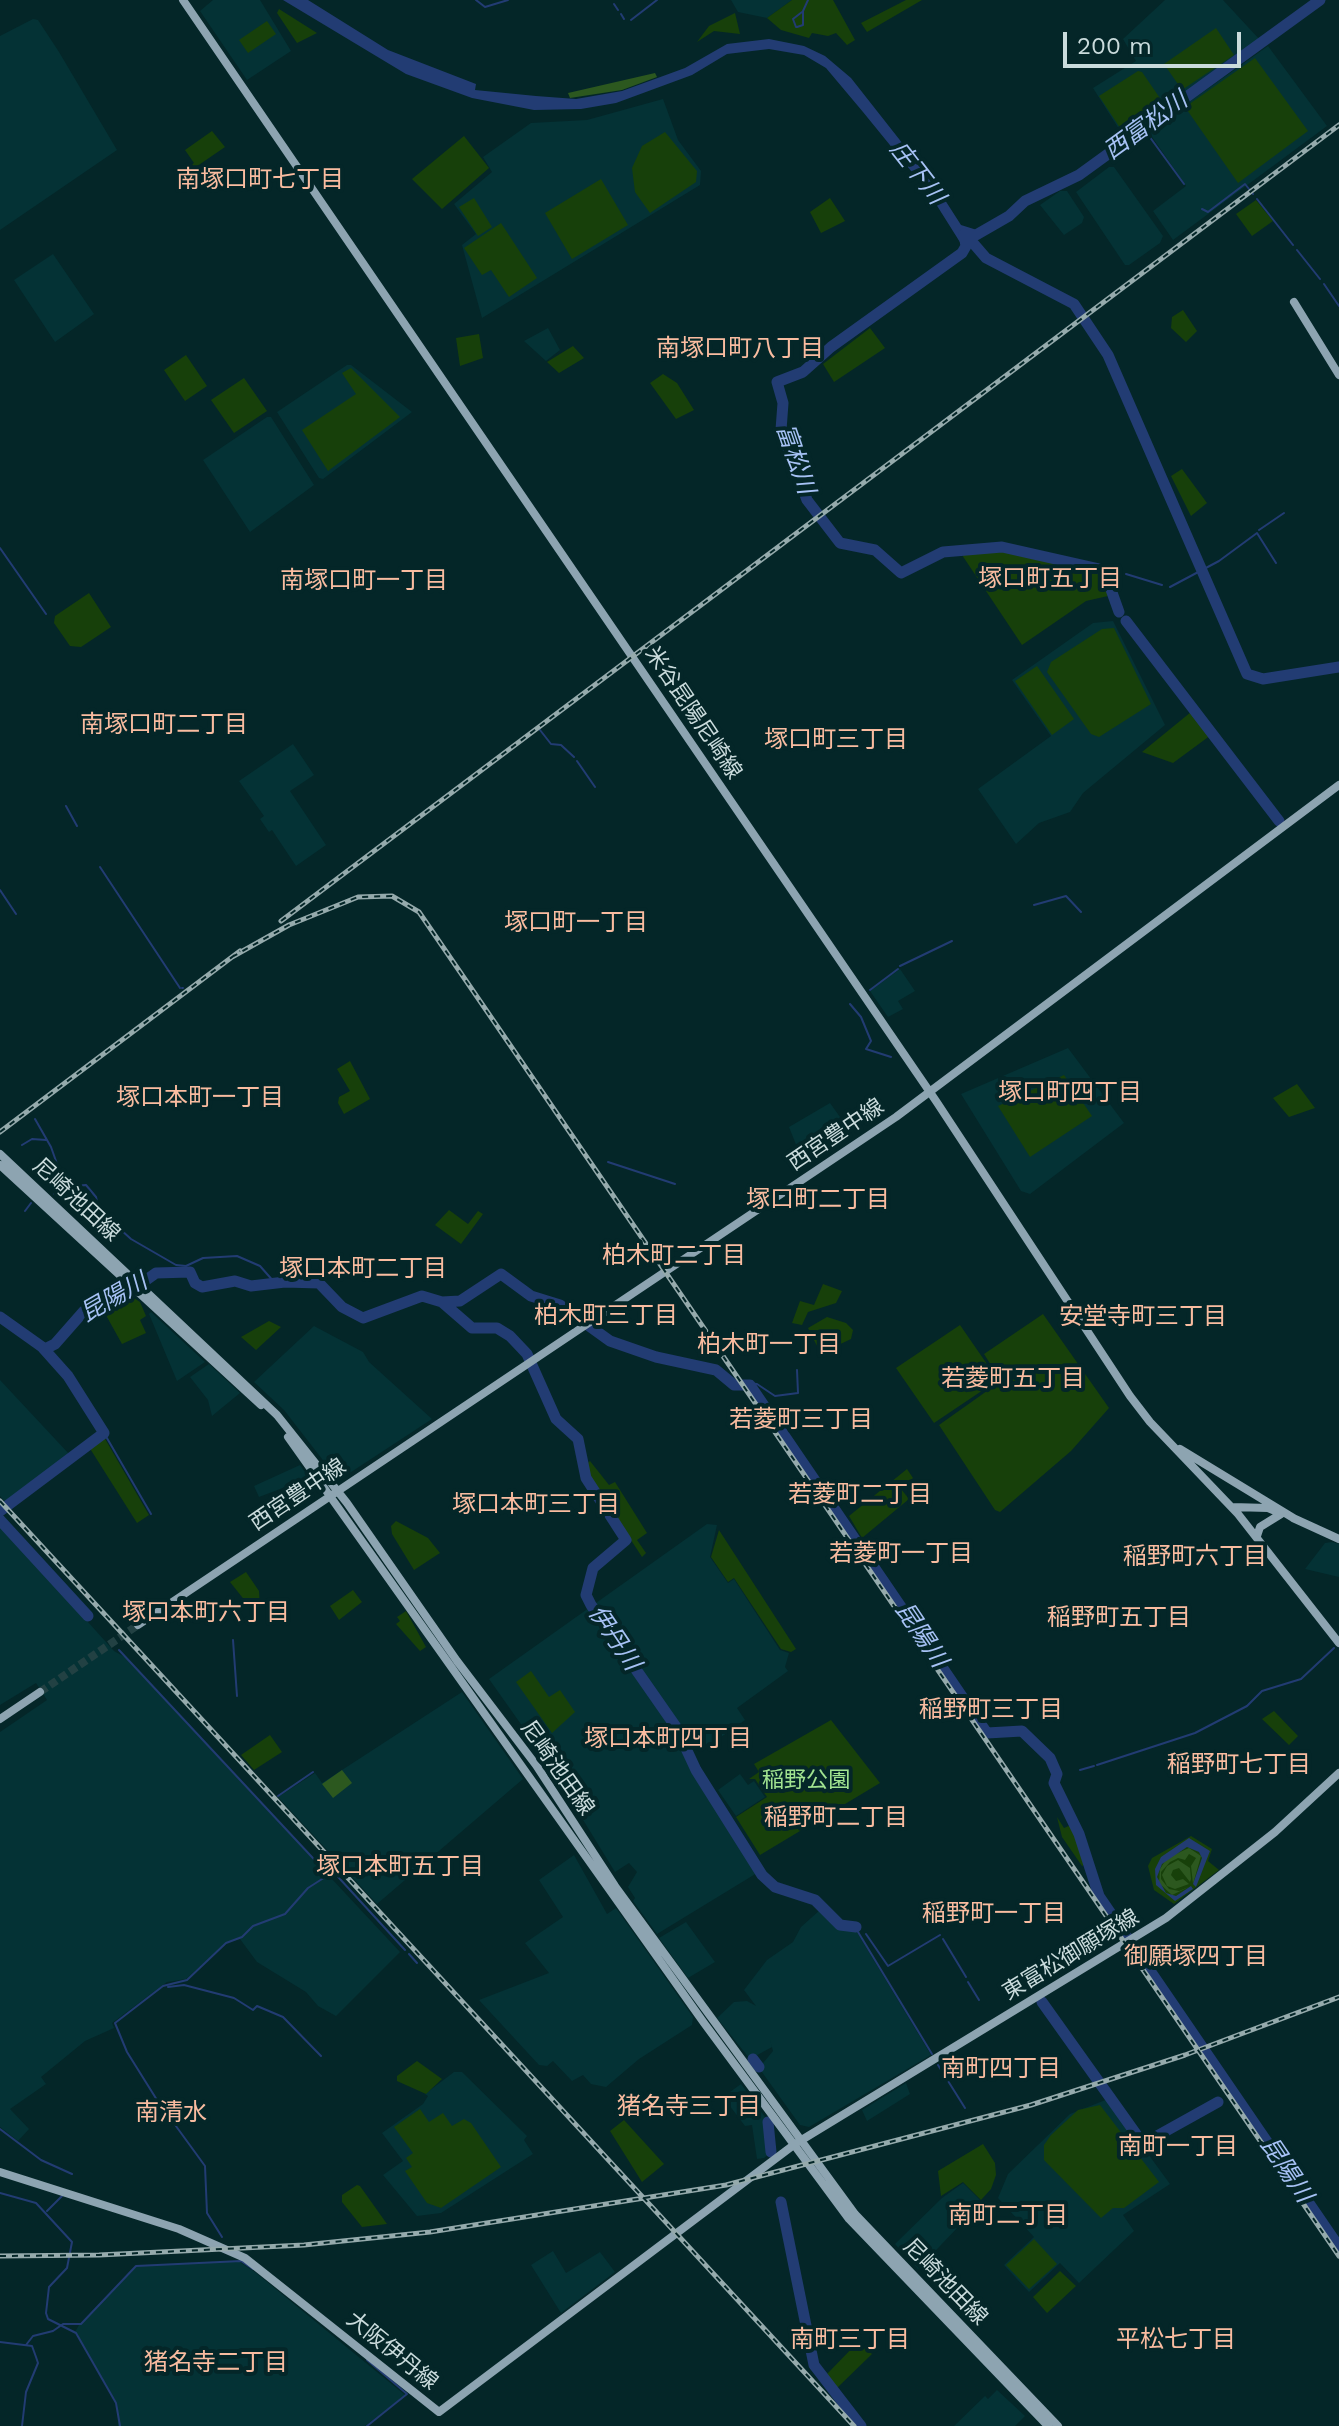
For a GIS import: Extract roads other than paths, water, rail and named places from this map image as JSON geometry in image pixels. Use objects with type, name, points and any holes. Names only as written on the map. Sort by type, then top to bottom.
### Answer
[{"type":"main road","name":"米谷昆陽尼崎線","points":[[183,0],[930,1092],[1130,1396],[1232,1507],[1268,1508],[1339,1539]]},
{"type":"main road","points":[[1294,302],[1339,375]]},
{"type":"main road","name":"西宮豊中線","points":[[138,1625],[930,1092],[1339,785]]},
{"type":"main road","name":"尼崎池田線","points":[[0,1154],[262,1406],[334,1493],[704,2023],[862,2222],[1058,2426]]},
{"type":"main road","name":"尼崎池田線","points":[[0,1165],[138,1287]]},
{"type":"main road","name":"米谷昆陽尼崎線","points":[[1172,1445],[1295,1519]]},
{"type":"main road","points":[[1232,1507],[1339,1643]]},
{"type":"main road","points":[[1257,1536],[1262,1525],[1282,1514]]},
{"type":"main road","points":[[0,1719],[40,1692]]},
{"type":"main road","name":"東富松御願塚線","points":[[798,2142],[1166,1918],[1275,1832],[1339,1773]]},
{"type":"main road","name":"尼崎池田線","points":[[798,2142],[864,2237],[1048,2426]]},
{"type":"main road","name":"大阪伊丹線","points":[[0,2172],[179,2229],[245,2258],[439,2412],[798,2142]]},
{"type":"water","points":[[283,0],[308,0],[388,50],[476,84],[475,90],[536,96],[576,99],[622,91],[685,68],[727,44],[769,39],[804,46],[825,56],[851,78],[936,186],[961,225],[977,230],[981,235],[972,247],[963,247],[929,193],[863,112],[826,68],[804,55],[769,49],[727,54],[692,75],[616,103],[581,109],[534,110],[472,98],[406,74]]},
{"type":"water","points":[[1189,1838],[1210,1851],[1196,1887],[1193,1884],[1202,1858],[1199,1852],[1187,1847],[1162,1864],[1157,1877],[1166,1893],[1176,1896],[1191,1886],[1193,1889],[1175,1901],[1156,1885],[1155,1869],[1161,1857]]},
{"type":"waterway","points":[[476,0],[485,7],[508,0]]},
{"type":"waterway","points":[[631,20],[657,0]]},
{"type":"waterway","points":[[797,27],[803,25],[803,11],[808,0]]},
{"type":"waterway","name":"西富松川","points":[[968,235],[976,235],[1009,216],[1025,201],[1079,175],[1320,0]]},
{"type":"waterway","points":[[614,4],[618,10]]},
{"type":"waterway","points":[[796,27],[793,19],[802,12]]},
{"type":"waterway","points":[[621,14],[624,19]]},
{"type":"waterway","points":[[1149,136],[1184,184]]},
{"type":"waterway","points":[[1202,209],[1208,212],[1245,184],[1253,194]]},
{"type":"waterway","points":[[1257,199],[1293,245]]},
{"type":"waterway","name":"富松川","points":[[964,234],[966,246],[962,253],[831,347],[803,372],[777,382],[783,403],[781,430],[807,500],[840,543],[875,550],[901,573],[943,552],[1002,547],[1104,570],[1119,612]]},
{"type":"waterway","name":"庄下川","points":[[967,236],[986,258],[1074,304],[1108,355],[1247,674],[1263,679],[1339,667]]},
{"type":"waterway","points":[[1297,250],[1320,279]]},
{"type":"waterway","points":[[1324,284],[1339,306]]},
{"type":"waterway","points":[[1259,530],[1284,513]]},
{"type":"waterway","points":[[1170,587],[1219,561],[1257,533],[1276,563]]},
{"type":"waterway","points":[[0,548],[46,614]]},
{"type":"waterway","points":[[1104,570],[1120,572]]},
{"type":"waterway","points":[[1126,574],[1162,585]]},
{"type":"waterway","name":"富松川","points":[[1126,621],[1279,821]]},
{"type":"waterway","points":[[540,730],[551,744],[561,745],[574,757]]},
{"type":"waterway","points":[[577,761],[595,787]]},
{"type":"waterway","points":[[66,806],[77,826]]},
{"type":"waterway","points":[[100,867],[180,988]]},
{"type":"waterway","points":[[0,890],[16,914]]},
{"type":"waterway","points":[[1034,905],[1066,896],[1081,912]]},
{"type":"waterway","points":[[900,966],[952,941]]},
{"type":"waterway","points":[[870,990],[898,969]]},
{"type":"waterway","points":[[850,1004],[861,1017],[871,1041],[866,1049],[891,1057]]},
{"type":"waterway","points":[[35,1119],[51,1147],[62,1178],[72,1186],[86,1185],[96,1197],[99,1210],[131,1239],[176,1265],[186,1266],[203,1258],[237,1256],[260,1266],[275,1283]]},
{"type":"waterway","points":[[22,1145],[32,1139],[46,1140]]},
{"type":"waterway","points":[[608,1162],[675,1184]]},
{"type":"waterway","points":[[54,1194],[105,1231],[113,1225]]},
{"type":"waterway","points":[[25,1211],[31,1203]]},
{"type":"waterway","name":"昆陽川","points":[[0,1317],[45,1349],[55,1344],[84,1311],[128,1293],[156,1273],[190,1272],[195,1283],[202,1287],[235,1281],[251,1286],[285,1282],[319,1283],[342,1307],[363,1318],[422,1296],[442,1302],[460,1301],[501,1274],[531,1296],[560,1305],[610,1341],[656,1357],[716,1370],[734,1385],[750,1385],[987,1733],[1022,1731],[1050,1758],[1057,1774],[1054,1783],[1079,1834],[1099,1896],[1339,2247]]},
{"type":"waterway","name":"伊丹川","points":[[442,1302],[472,1328],[497,1328],[510,1336],[527,1354],[556,1419],[578,1439],[586,1478],[626,1540],[593,1568],[586,1595],[676,1727],[696,1770],[762,1875],[775,1887],[815,1900],[840,1925],[856,1927]]},
{"type":"waterway","points":[[0,1511],[104,1433],[68,1376],[43,1348]]},
{"type":"waterway","points":[[746,1383],[757,1384],[775,1396],[798,1393],[797,1370]]},
{"type":"waterway","points":[[104,1433],[151,1514]]},
{"type":"waterway","points":[[0,1520],[88,1616]]},
{"type":"waterway","points":[[233,1640],[237,1696]]},
{"type":"waterway","points":[[1097,1765],[1195,1733],[1247,1706],[1262,1691],[1301,1679],[1334,1648]]},
{"type":"waterway","points":[[119,1650],[324,1870],[329,1867],[405,1950]]},
{"type":"waterway","points":[[1080,1770],[1094,1766]]},
{"type":"waterway","points":[[278,1796],[313,1772]]},
{"type":"waterway","points":[[222,2237],[207,2213],[205,2166],[157,2100],[127,2052],[115,2023],[163,1986],[187,1980],[226,1943],[242,1937],[253,1926],[285,1914],[308,1888],[333,1872]]},
{"type":"waterway","points":[[855,1927],[932,2054]]},
{"type":"waterway","points":[[866,1934],[888,1966],[940,1935]]},
{"type":"waterway","points":[[943,1939],[966,1977]]},
{"type":"waterway","points":[[409,1954],[417,1963]]},
{"type":"waterway","points":[[968,1982],[979,2000]]},
{"type":"waterway","points":[[168,1987],[184,1985],[234,1998],[253,2010],[257,2006],[283,2017],[321,2056]]},
{"type":"waterway","name":"伊丹川","points":[[1042,2002],[1141,2141]]},
{"type":"waterway","points":[[753,2059],[759,2067]]},
{"type":"waterway","points":[[938,2065],[965,2108]]},
{"type":"waterway","name":"伊丹川","points":[[1148,2141],[1218,2102]]},
{"type":"waterway","points":[[768,2122],[771,2152]]},
{"type":"waterway","points":[[0,2129],[41,2160],[72,2174]]},
{"type":"waterway","points":[[0,2193],[36,2203],[72,2242],[67,2268],[49,2287],[46,2313],[48,2319],[76,2333],[116,2403],[120,2426]]},
{"type":"waterway","points":[[47,2211],[62,2196]]},
{"type":"waterway","points":[[781,2202],[814,2365],[861,2426]]},
{"type":"waterway","points":[[26,2345],[33,2336],[53,2331],[63,2324],[81,2324],[136,2266],[241,2261],[253,2269]]},
{"type":"waterway","points":[[0,2342],[32,2346],[38,2363],[26,2392],[22,2426]]},
{"type":"waterway","points":[[367,2360],[407,2394],[367,2426]]},
{"type":"tunnel","points":[[40,1692],[138,1625]]},
{"type":"railway","points":[[281,921],[1339,125]]},
{"type":"railway","points":[[232,957],[289,925],[358,897],[392,896],[419,912],[1339,2256]]},
{"type":"railway","points":[[0,1132],[240,951]]},
{"type":"railway","points":[[0,1501],[854,2426]]},
{"type":"railway","points":[[0,2256],[99,2255],[304,2245],[430,2232],[726,2185],[1031,2105],[1185,2055],[1339,1997]]},
{"type":"district","name":"南塚口町七丁目","points":[[260,180]]},
{"type":"district","name":"南塚口町八丁目","points":[[740,349]]},
{"type":"district","name":"塚口町五丁目","points":[[1050,579]]},
{"type":"district","name":"南塚口町一丁目","points":[[364,581]]},
{"type":"district","name":"南塚口町二丁目","points":[[164,725]]},
{"type":"district","name":"塚口町三丁目","points":[[836,740]]},
{"type":"district","name":"塚口町一丁目","points":[[576,923]]},
{"type":"district","name":"塚口町四丁目","points":[[1070,1093]]},
{"type":"district","name":"塚口本町一丁目","points":[[200,1098]]},
{"type":"district","name":"塚口町二丁目","points":[[818,1200]]},
{"type":"district","name":"柏木町二丁目","points":[[674,1256]]},
{"type":"district","name":"塚口本町二丁目","points":[[363,1269]]},
{"type":"district","name":"柏木町三丁目","points":[[606,1316]]},
{"type":"district","name":"安堂寺町三丁目","points":[[1143,1317]]},
{"type":"district","name":"柏木町一丁目","points":[[769,1345]]},
{"type":"district","name":"若菱町五丁目","points":[[1013,1379]]},
{"type":"district","name":"若菱町三丁目","points":[[801,1420]]},
{"type":"district","name":"若菱町二丁目","points":[[860,1495]]},
{"type":"district","name":"塚口本町三丁目","points":[[536,1505]]},
{"type":"district","name":"若菱町一丁目","points":[[901,1554]]},
{"type":"district","name":"稲野町六丁目","points":[[1195,1557]]},
{"type":"district","name":"塚口本町六丁目","points":[[206,1613]]},
{"type":"district","name":"稲野町五丁目","points":[[1119,1618]]},
{"type":"district","name":"稲野町三丁目","points":[[991,1710]]},
{"type":"district","name":"塚口本町四丁目","points":[[668,1739]]},
{"type":"district","name":"稲野町七丁目","points":[[1239,1765]]},
{"type":"district","name":"稲野町二丁目","points":[[836,1818]]},
{"type":"district","name":"塚口本町五丁目","points":[[400,1867]]},
{"type":"district","name":"稲野町一丁目","points":[[994,1914]]},
{"type":"district","name":"御願塚四丁目","points":[[1196,1957]]},
{"type":"district","name":"南町四丁目","points":[[1001,2069]]},
{"type":"district","name":"猪名寺三丁目","points":[[689,2107]]},
{"type":"district","name":"南清水","points":[[171,2113]]},
{"type":"district","name":"南町一丁目","points":[[1178,2147]]},
{"type":"district","name":"南町二丁目","points":[[1008,2216]]},
{"type":"district","name":"南町三丁目","points":[[850,2340]]},
{"type":"district","name":"平松七丁目","points":[[1176,2340]]},
{"type":"district","name":"猪名寺二丁目","points":[[216,2363]]},
{"type":"park label","name":"稲野公園","points":[[806,1781]]}]
